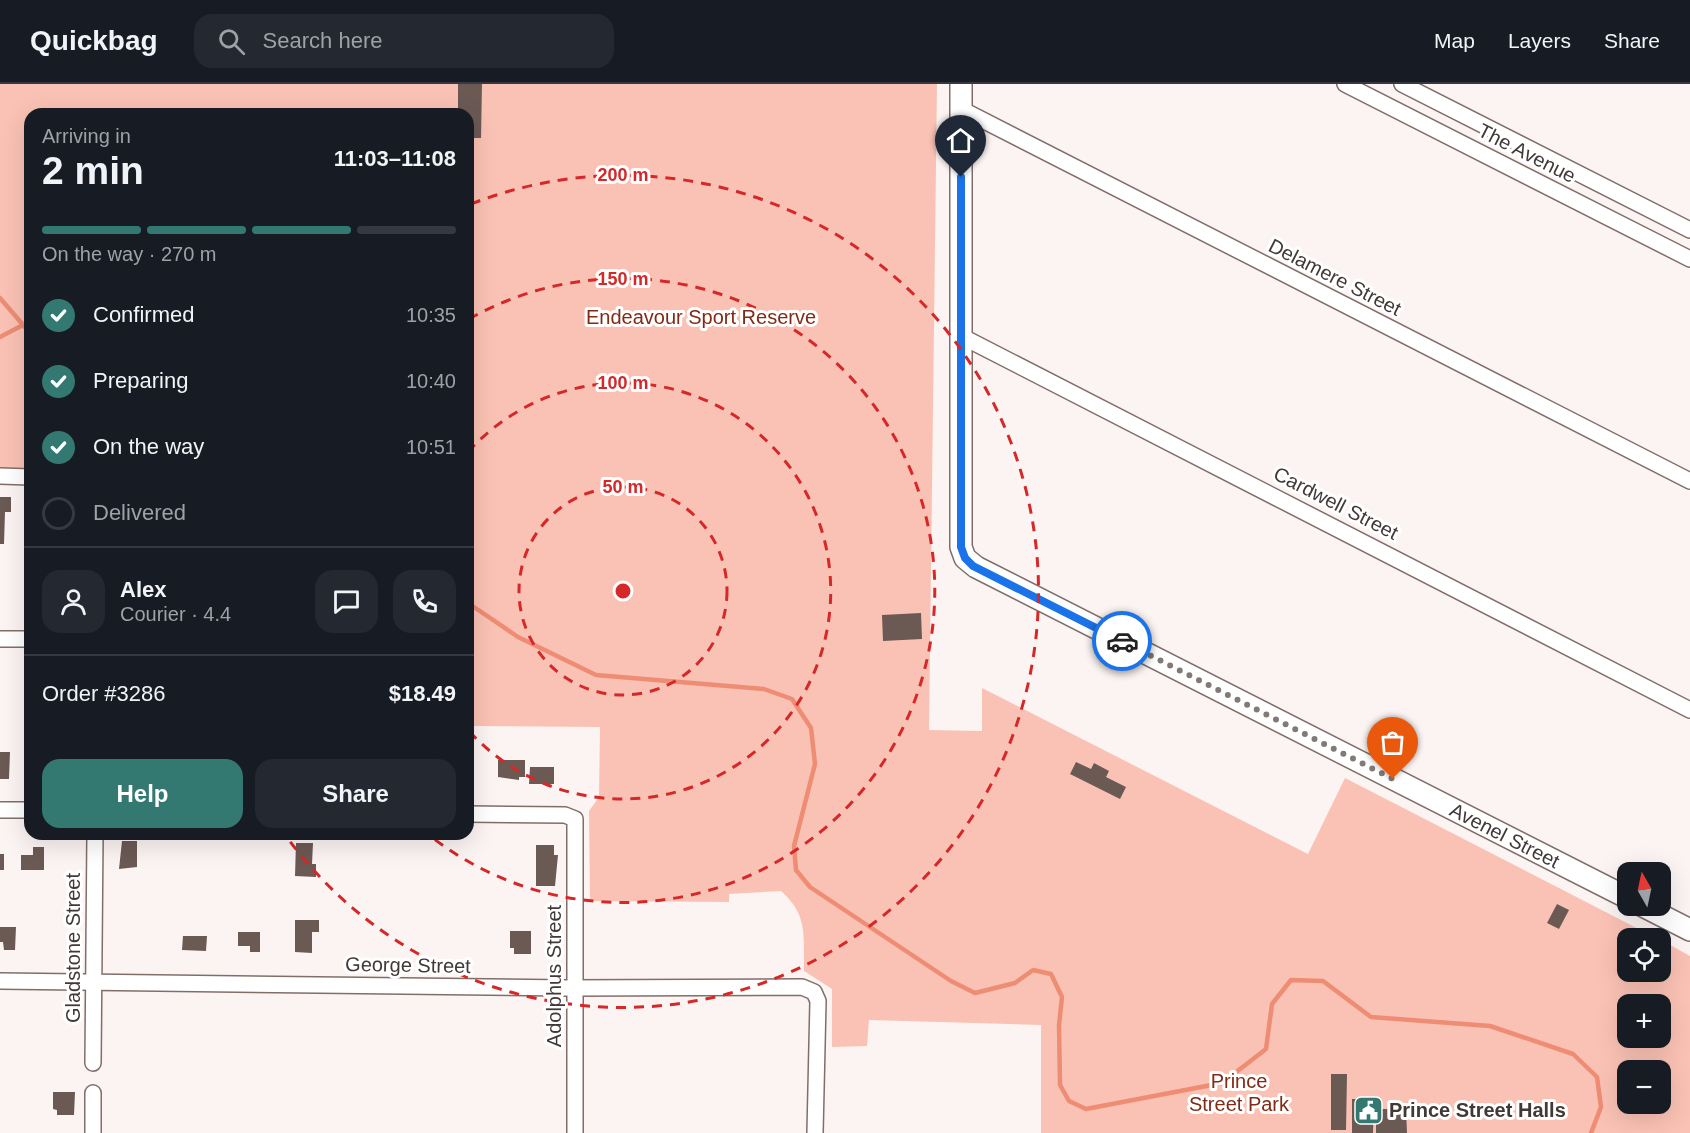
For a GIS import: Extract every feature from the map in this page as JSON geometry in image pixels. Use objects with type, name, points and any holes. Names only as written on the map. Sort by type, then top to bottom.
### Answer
[{"type":"street","points":[[961,84],[961,336]]},
{"type":"street","name":"The Avenue","points":[[1345,84],[1690,259]]},
{"type":"street","name":"The Avenue","points":[[1402,84],[1690,230]]},
{"type":"street","name":"Delamere Street","points":[[961,109],[1690,481]]},
{"type":"street","name":"Avenel Street","points":[[961,336],[961,547],[965,558],[986,572],[1617,892]]},
{"type":"street","name":"Cardwell Street","points":[[961,336],[1690,710]]},
{"type":"street","points":[[0,476],[24,477]]},
{"type":"street","points":[[0,639],[24,639]]},
{"type":"street","points":[[0,810],[24,810]]},
{"type":"street","name":"Adolphus Street","points":[[474,814],[565,815],[574,819],[575,1133]]},
{"type":"street","name":"Gladstone Street","points":[[93,1063],[94,840]]},
{"type":"street","points":[[1663,916],[1690,930]]},
{"type":"street","name":"George Street","points":[[0,981],[575,988],[802,987],[814,993],[818,1001],[815,1133]]},
{"type":"street","points":[[93,1093],[93,1133]]},
{"type":"green space","points":[[0,84],[937,84],[929,730],[982,731],[982,688],[1308,854],[1345,778],[1637,928],[1617,928],[1617,982],[1671,982],[1671,946],[1690,956],[1690,1133],[1041,1133],[1041,1025],[869,1020],[867,1046],[832,1047],[832,989],[804,971],[803,927],[796,909],[781,891],[729,894],[729,902],[590,901],[589,811],[599,797],[600,727],[474,726],[474,108],[24,108],[24,470],[0,470]]},
{"type":"building","points":[[458,84],[482,84],[481,138],[474,138],[474,108],[458,108]]},
{"type":"building","points":[[0,497],[11,497],[11,512],[5,512],[4,544],[0,544]]},
{"type":"building","points":[[921,613],[922,639],[883,641],[882,615]]},
{"type":"building","points":[[0,752],[10,752],[9,779],[0,779]]},
{"type":"building","points":[[498,760],[525,760],[525,777],[519,777],[519,780],[498,777]]},
{"type":"building","points":[[1076,762],[1091,769],[1094,763],[1109,771],[1106,777],[1126,787],[1120,799],[1070,774]]},
{"type":"building","points":[[530,767],[554,767],[554,784],[529,784]]},
{"type":"building","points":[[122,841],[137,841],[137,867],[119,869]]},
{"type":"building","points":[[296,843],[313,843],[312,864],[316,864],[316,877],[295,876]]},
{"type":"building","points":[[536,845],[554,845],[554,855],[558,855],[555,886],[536,886]]},
{"type":"building","points":[[33,847],[44,847],[44,870],[21,870],[21,855],[33,855]]},
{"type":"building","points":[[0,854],[4,854],[4,870],[0,870]]},
{"type":"building","points":[[1557,904],[1569,910],[1559,929],[1547,923]]},
{"type":"building","points":[[295,920],[319,920],[319,932],[312,932],[312,953],[295,952]]},
{"type":"building","points":[[0,927],[16,927],[15,950],[4,950],[3,942],[0,942]]},
{"type":"building","points":[[510,931],[531,931],[531,954],[514,954],[514,948],[510,948]]},
{"type":"building","points":[[238,932],[260,932],[260,952],[250,952],[250,946],[238,946]]},
{"type":"building","points":[[183,936],[207,936],[206,951],[182,950]]},
{"type":"building","points":[[1331,1074],[1347,1074],[1346,1130],[1331,1130]]},
{"type":"building","points":[[53,1092],[75,1092],[74,1115],[57,1115],[57,1110],[53,1109]]},
{"type":"building","points":[[1352,1099],[1374,1099],[1373,1133],[1352,1133]]},
{"type":"building","points":[[1376,1109],[1406,1109],[1407,1133],[1376,1133]]},
{"type":"waterway","points":[[0,298],[24,326]]},
{"type":"waterway","points":[[0,337],[21,326]]},
{"type":"waterway","points":[[474,607],[518,637],[596,675],[764,689],[792,699],[811,728],[815,764],[794,846],[796,870],[810,887],[951,981],[975,993],[1015,983],[1033,970],[1051,974],[1062,997],[1059,1025],[1060,1085],[1069,1101],[1086,1109],[1222,1083],[1266,1049],[1272,1004],[1291,980],[1323,981],[1371,1017],[1490,1026],[1573,1054],[1597,1077],[1601,1107],[1591,1133]]},
{"type":"way so far","points":[[1122,641],[1393,779]]},
{"type":"place","name":"Prince Street Halls","points":[[1368,1110]]},
{"type":"route","points":[[961,177],[961,547],[965,558],[973,566],[1122,641]]},
{"type":"park label","name":"Endeavour Sport Reserve","points":[[701,317]]},
{"type":"park label","name":"Prince Street Park","points":[[1239,1092]]}]
